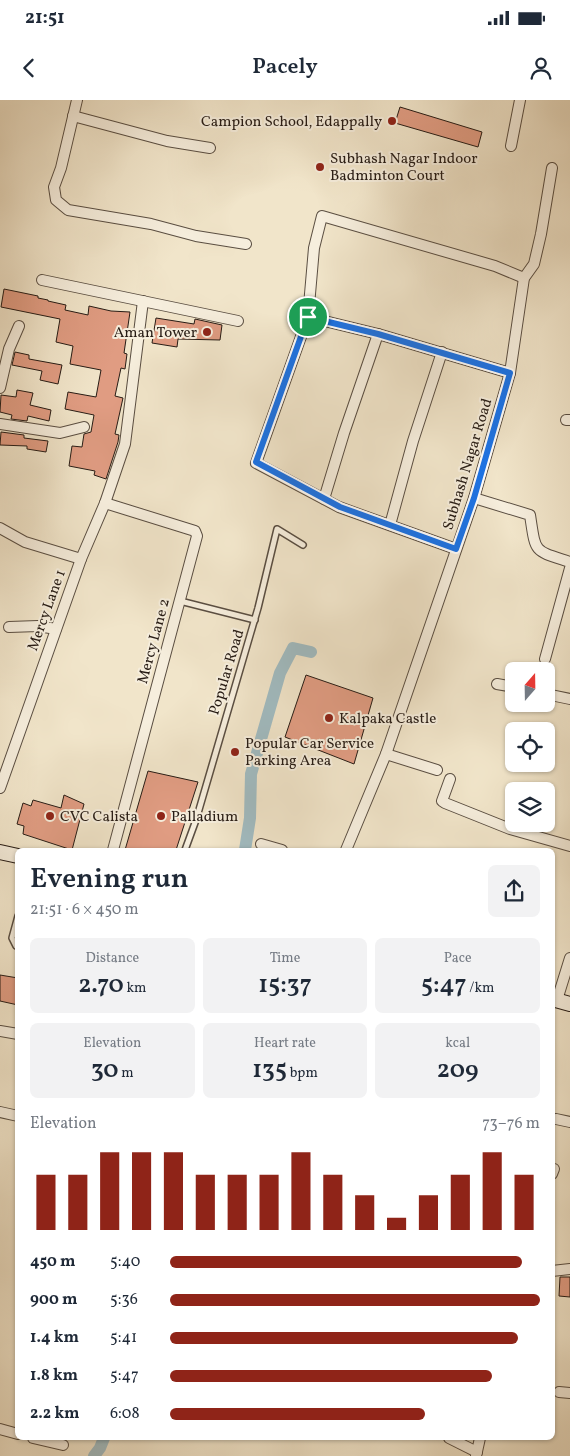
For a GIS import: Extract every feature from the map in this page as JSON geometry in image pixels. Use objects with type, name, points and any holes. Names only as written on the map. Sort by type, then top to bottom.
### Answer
[{"type":"main road","points":[[0,852],[15,855]]},
{"type":"street","points":[[77,100],[61,168],[54,187],[56,200],[68,210],[151,224],[196,236],[246,244]]},
{"type":"street","points":[[511,146],[520,100]]},
{"type":"street","points":[[73,116],[158,139],[210,148]]},
{"type":"street","points":[[456,549],[340,507],[256,462],[308,317],[314,248],[322,216],[495,266],[524,278],[534,264],[540,242],[552,168]]},
{"type":"street","name":"Subhash Nagar Road","points":[[347,848],[386,754],[474,498],[510,373],[524,278]]},
{"type":"street","points":[[42,280],[238,321]]},
{"type":"street","name":"Mercy Lane 1","points":[[0,788],[80,559],[105,502],[124,444],[143,301]]},
{"type":"street","points":[[308,317],[378,334],[510,373]]},
{"type":"street","points":[[0,388],[9,349],[19,326]]},
{"type":"street","points":[[324,499],[344,433],[378,334]]},
{"type":"street","points":[[390,525],[413,441],[442,352]]},
{"type":"street","points":[[0,424],[60,433],[84,427]]},
{"type":"street","points":[[474,498],[530,515],[534,544],[540,552],[570,562]]},
{"type":"street","name":"Mercy Lane 2","points":[[105,502],[195,531],[197,536],[114,848]]},
{"type":"street","points":[[0,528],[25,542],[80,559]]},
{"type":"street","points":[[545,659],[570,568]]},
{"type":"street","points":[[9,627],[38,626],[56,629]]},
{"type":"street","points":[[497,684],[505,685]]},
{"type":"street","points":[[555,696],[570,699]]},
{"type":"street","points":[[386,754],[437,770]]},
{"type":"street","points":[[450,778],[442,801],[445,803],[510,829],[570,846]]},
{"type":"street","points":[[261,844],[275,848]]},
{"type":"street","points":[[560,1001],[570,958]]},
{"type":"street","points":[[0,1031],[15,1034]]},
{"type":"street","points":[[0,1112],[15,1115]]},
{"type":"street","points":[[556,1119],[570,1122]]},
{"type":"street","points":[[555,1271],[570,1269]]},
{"type":"street","points":[[559,1392],[570,1393]]},
{"type":"street","points":[[0,1429],[15,1433]]},
{"type":"street","points":[[40,1440],[63,1446]]},
{"type":"street","points":[[452,1440],[476,1454],[480,1440]]},
{"type":"lane","name":"Popular Road","points":[[186,848],[196,820],[255,620],[277,529],[304,545]]},
{"type":"lane","points":[[180,600],[255,620]]},
{"type":"lane","points":[[15,927],[12,938],[15,944]]},
{"type":"building","name":"Campion School, Edappally","points":[[400,107],[482,132],[478,147],[395,123]]},
{"type":"building","points":[[4,289],[38,296],[38,298],[66,305],[65,310],[88,315],[89,306],[111,311],[130,312],[124,353],[127,354],[125,369],[121,368],[115,396],[123,398],[115,434],[119,435],[118,442],[106,479],[94,475],[95,471],[69,466],[72,446],[82,447],[84,434],[91,432],[94,415],[65,409],[68,392],[96,397],[101,370],[70,364],[73,346],[56,342],[60,319],[1,307]]},
{"type":"building","points":[[156,318],[194,324],[195,319],[222,325],[220,340],[178,339],[177,347],[152,343]]},
{"type":"building","points":[[15,352],[29,355],[29,359],[62,365],[58,384],[40,380],[42,371],[12,365]]},
{"type":"building","points":[[17,390],[33,393],[30,405],[51,410],[49,421],[28,416],[27,421],[11,419],[12,415],[0,412],[1,395],[16,397]]},
{"type":"building","points":[[1,432],[24,435],[24,438],[48,441],[46,452],[27,449],[27,446],[0,445]]},
{"type":"building","name":"Kalpaka Castle","points":[[306,675],[373,698],[354,764],[285,737]]},
{"type":"building","name":"Palladium","points":[[148,771],[198,782],[177,848],[126,848]]},
{"type":"building","name":"CVC Calista","points":[[64,795],[84,804],[73,848],[66,848],[23,834],[24,826],[17,824],[23,803],[31,806],[33,800],[61,808]]},
{"type":"building","points":[[0,975],[15,978],[15,1004],[0,1001]]},
{"type":"building","points":[[560,1277],[570,1277],[570,1297],[559,1296]]},
{"type":"waterway","points":[[245,848],[250,818],[251,774],[280,673],[293,648],[311,652]]},
{"type":"waterway","points":[[94,1456],[103,1440]]},
{"type":"place","name":"Campion School, Edappally","points":[[392,121]]},
{"type":"place","name":"Subhash Nagar Indoor Badminton Court","points":[[320,167]]},
{"type":"place","name":"Aman Tower","points":[[207,332]]},
{"type":"place","name":"Kalpaka Castle","points":[[329,718]]},
{"type":"place","name":"Popular Car Service Parking Area","points":[[235,752]]},
{"type":"place","name":"CVC Calista","points":[[50,816]]},
{"type":"place","name":"Palladium","points":[[161,816]]},
{"type":"route","points":[[308,317],[378,334],[510,373],[474,498],[456,549],[340,507],[256,462],[308,317]]}]
